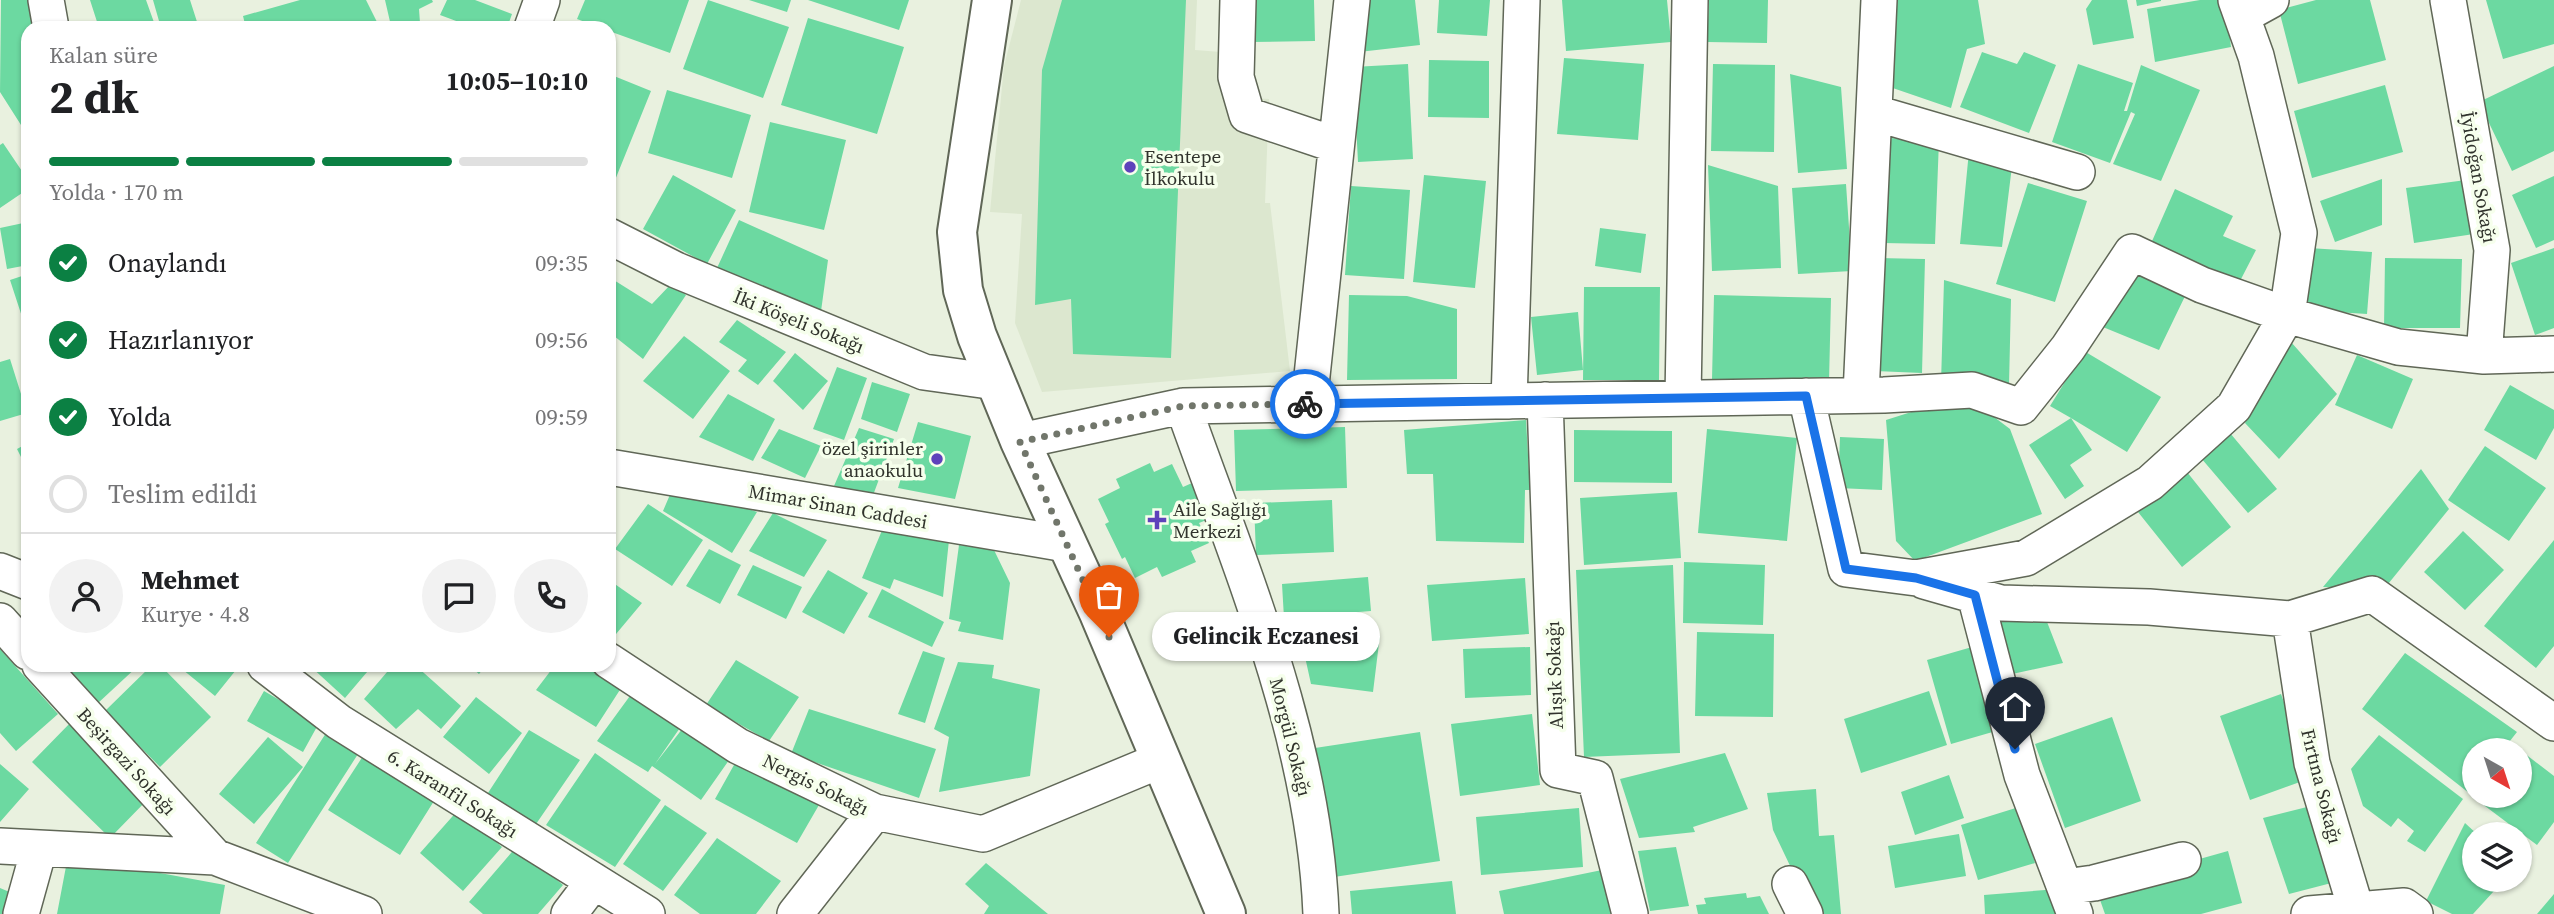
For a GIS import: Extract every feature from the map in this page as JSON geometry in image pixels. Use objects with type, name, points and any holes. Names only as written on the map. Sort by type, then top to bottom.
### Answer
[{"type":"main road","points":[[992,0],[957,232],[963,290],[977,336],[1020,442],[1099,613],[1226,914]]},
{"type":"street","points":[[46,0],[50,21]]},
{"type":"street","points":[[534,21],[542,0]]},
{"type":"street","points":[[1238,0],[1236,77],[1247,115],[1336,145]]},
{"type":"street","points":[[1309,404],[1352,0]]},
{"type":"street","points":[[1509,401],[1522,0]]},
{"type":"street","points":[[1683,398],[1690,0]]},
{"type":"street","points":[[1861,395],[1879,0]]},
{"type":"street","name":"İyidoğan Sokağı","points":[[2448,0],[2492,250],[2484,356]]},
{"type":"street","points":[[1916,578],[2026,558],[2150,483],[2234,407],[2287,315],[2299,233],[2256,55],[2250,5]]},
{"type":"street","points":[[1875,113],[2077,172]]},
{"type":"street","name":"İki Köşeli Sokağı","points":[[616,240],[676,270],[923,372],[996,382]]},
{"type":"street","points":[[1020,442],[1183,406],[1861,395],[1972,390],[2021,407],[2068,348],[2132,252],[2202,285],[2287,315],[2398,347],[2484,356],[2554,354]]},
{"type":"street","points":[[1806,396],[1846,569],[1916,578],[2001,603],[2148,607],[2290,619],[2372,594],[2554,723]]},
{"type":"street","name":"Alışık Sokağı","points":[[1545,400],[1558,770],[1595,778],[1630,914]]},
{"type":"street","name":"Morgül Sokağı","points":[[1183,406],[1269,650],[1302,769],[1321,914]]},
{"type":"street","name":"Mimar Sinan Caddesi","points":[[616,468],[1066,544]]},
{"type":"street","points":[[0,571],[21,579]]},
{"type":"street","points":[[1975,595],[2022,775],[2070,900],[2094,883],[2183,860]]},
{"type":"street","name":"Fırtına Sokağı","points":[[2290,619],[2312,763],[2356,909]]},
{"type":"street","points":[[0,621],[21,644]]},
{"type":"street","name":"Nergis Sokağı","points":[[616,666],[738,746],[875,812],[983,834],[1161,760]]},
{"type":"street","name":"Beşirgazi Sokağı","points":[[46,672],[215,857]]},
{"type":"street","name":"6. Karanfil Sokağı","points":[[274,672],[340,722],[647,914]]},
{"type":"street","points":[[795,914],[875,812]]},
{"type":"street","points":[[0,846],[215,857],[364,914]]},
{"type":"street","points":[[21,914],[39,849]]},
{"type":"street","points":[[569,914],[593,881]]},
{"type":"street","points":[[2309,914],[2404,906],[2415,914]]},
{"type":"shaded area","name":"Esentepe İlkokulu","points":[[1021,0],[1197,0],[1195,50],[1234,53],[1235,97],[1269,99],[1265,203],[1270,203],[1290,371],[1042,392],[1015,323],[1022,214],[990,212],[1004,66]]},
{"type":"building","points":[[1,0],[30,0],[34,21],[21,21],[21,125],[0,92]]},
{"type":"building","points":[[90,0],[146,0],[154,21],[97,21]]},
{"type":"building","points":[[153,0],[190,0],[197,21],[159,21]]},
{"type":"building","points":[[300,0],[366,0],[376,21],[244,21],[243,16]]},
{"type":"building","points":[[385,0],[433,2],[419,9],[420,21],[390,21]]},
{"type":"building","points":[[447,0],[475,0],[512,14],[510,21],[456,21],[440,15]]},
{"type":"building","points":[[585,0],[689,0],[670,53],[616,34],[616,21],[577,19]]},
{"type":"building","points":[[708,0],[789,27],[763,98],[683,69]]},
{"type":"building","points":[[749,0],[791,0],[787,12]]},
{"type":"building","points":[[808,0],[909,0],[899,30]]},
{"type":"building","points":[[1062,0],[1186,0],[1171,358],[1073,354],[1071,299],[1035,305],[1042,70]]},
{"type":"building","points":[[1250,0],[1314,0],[1315,41],[1251,42]]},
{"type":"building","points":[[1357,0],[1415,0],[1420,45],[1359,52]]},
{"type":"building","points":[[1439,0],[1490,0],[1487,36],[1437,33]]},
{"type":"building","points":[[1562,0],[1667,0],[1671,42],[1566,51]]},
{"type":"building","points":[[1709,0],[1768,0],[1767,43],[1707,42]]},
{"type":"building","points":[[1890,0],[1978,0],[1985,44],[1967,49],[1951,108],[1884,85]]},
{"type":"building","points":[[2092,0],[2127,0],[2134,38],[2093,45],[2086,9]]},
{"type":"building","points":[[2136,0],[2161,0],[2161,1],[2137,6]]},
{"type":"building","points":[[2200,0],[2225,0],[2231,47],[2155,62],[2147,9]]},
{"type":"building","points":[[2316,0],[2370,0],[2386,60],[2298,84],[2279,10]]},
{"type":"building","points":[[2486,0],[2554,0],[2554,44],[2503,59]]},
{"type":"building","points":[[808,18],[904,47],[877,134],[781,105]]},
{"type":"building","points":[[1982,52],[2017,64],[2024,52],[2056,65],[2029,133],[1960,107]]},
{"type":"building","points":[[1564,58],[1644,64],[1638,140],[1557,134]]},
{"type":"building","points":[[1429,60],[1489,61],[1489,118],[1428,117]]},
{"type":"building","points":[[1408,64],[1413,159],[1358,162],[1353,67]]},
{"type":"building","points":[[1713,64],[1775,65],[1774,152],[1711,151]]},
{"type":"building","points":[[2078,64],[2133,83],[2124,111],[2127,111],[2141,65],[2200,90],[2161,181],[2113,164],[2135,114],[2131,112],[2110,163],[2052,142]]},
{"type":"building","points":[[2554,66],[2554,151],[2512,171],[2479,102]]},
{"type":"building","points":[[1790,74],[1841,87],[1847,169],[1798,173]]},
{"type":"building","points":[[616,77],[651,91],[616,178]]},
{"type":"building","points":[[2385,85],[2403,152],[2312,178],[2294,111]]},
{"type":"building","points":[[667,90],[751,115],[732,178],[648,153]]},
{"type":"building","points":[[770,122],[846,140],[824,230],[749,212]]},
{"type":"building","points":[[1889,138],[1939,140],[1935,244],[1883,243]]},
{"type":"building","points":[[3,143],[21,170],[21,194],[0,208],[0,145]]},
{"type":"building","points":[[1969,151],[2013,158],[2002,247],[1960,244]]},
{"type":"building","points":[[1708,165],[1778,186],[1781,268],[1712,271]]},
{"type":"building","points":[[673,175],[736,210],[707,264],[643,229]]},
{"type":"building","points":[[1424,175],[1486,181],[1475,288],[1413,282]]},
{"type":"building","points":[[2554,176],[2554,240],[2536,248],[2512,195]]},
{"type":"building","points":[[2382,179],[2382,225],[2335,242],[2320,201]]},
{"type":"building","points":[[2466,180],[2474,234],[2414,243],[2406,188]]},
{"type":"building","points":[[2028,183],[2087,201],[2055,302],[1996,284]]},
{"type":"building","points":[[1846,184],[1852,271],[1798,274],[1792,188]]},
{"type":"building","points":[[1351,186],[1410,190],[1404,279],[1345,275]]},
{"type":"building","points":[[2175,189],[2233,216],[2223,236],[2256,250],[2240,281],[2149,248]]},
{"type":"building","points":[[739,220],[828,260],[819,326],[712,279]]},
{"type":"building","points":[[21,224],[21,266],[7,269],[0,228]]},
{"type":"building","points":[[1600,228],[1646,234],[1641,273],[1595,266]]},
{"type":"building","points":[[2309,248],[2372,252],[2367,314],[2305,310]]},
{"type":"building","points":[[2554,248],[2554,328],[2535,335],[2511,263]]},
{"type":"building","points":[[1878,258],[1925,259],[1922,373],[1875,371]]},
{"type":"building","points":[[2385,258],[2462,259],[2460,328],[2384,328]]},
{"type":"building","points":[[2130,266],[2188,290],[2159,350],[2098,325]]},
{"type":"building","points":[[21,276],[21,314],[10,280]]},
{"type":"building","points":[[1944,280],[2011,299],[2009,385],[1941,383]]},
{"type":"building","points":[[616,281],[652,304],[671,284],[686,295],[643,359],[616,338]]},
{"type":"building","points":[[1584,287],[1660,287],[1659,380],[1583,380]]},
{"type":"building","points":[[1349,295],[1407,296],[1457,309],[1457,379],[1347,380]]},
{"type":"building","points":[[1714,295],[1831,298],[1829,382],[1712,379]]},
{"type":"building","points":[[1578,312],[1583,370],[1537,375],[1531,317]]},
{"type":"building","points":[[737,320],[786,352],[758,385],[738,371],[747,360],[719,342]]},
{"type":"building","points":[[684,336],[730,371],[693,419],[643,381]]},
{"type":"building","points":[[2291,342],[2337,394],[2279,459],[2245,423]]},
{"type":"building","points":[[2084,351],[2161,397],[2127,452],[2050,406]]},
{"type":"building","points":[[795,353],[828,381],[803,410],[773,381]]},
{"type":"building","points":[[2357,355],[2413,379],[2392,429],[2335,405]]},
{"type":"building","points":[[10,359],[21,394],[21,415],[0,421],[0,362]]},
{"type":"building","points":[[837,367],[867,378],[844,440],[813,429]]},
{"type":"building","points":[[872,382],[910,394],[897,432],[861,419]]},
{"type":"building","points":[[2510,385],[2554,410],[2554,428],[2536,460],[2484,430]]},
{"type":"building","points":[[728,394],[775,419],[753,461],[699,437]]},
{"type":"building","points":[[1965,395],[2010,429],[2042,514],[1915,561],[1896,541],[1886,420]]},
{"type":"building","points":[[2071,418],[2092,450],[2070,465],[2084,486],[2065,499],[2029,445]]},
{"type":"building","points":[[1526,420],[1530,490],[1525,490],[1524,543],[1436,541],[1433,474],[1407,474],[1404,430]]},
{"type":"building","points":[[918,422],[971,436],[955,499],[898,488]]},
{"type":"building","points":[[1345,427],[1347,488],[1236,491],[1234,430]]},
{"type":"building","points":[[859,428],[894,439],[872,498],[834,486]]},
{"type":"building","points":[[779,429],[821,446],[805,478],[761,458]]},
{"type":"building","points":[[1707,429],[1797,438],[1787,541],[1698,533]]},
{"type":"building","points":[[1574,430],[1672,431],[1672,483],[1574,482]]},
{"type":"building","points":[[2230,433],[2277,489],[2248,513],[2201,458]]},
{"type":"building","points":[[1840,437],[1884,439],[1882,490],[1838,488]]},
{"type":"building","points":[[2485,446],[2546,488],[2509,541],[2448,500]]},
{"type":"building","name":"Aile Sağlığı Merkezi","points":[[1150,463],[1154,472],[1172,464],[1183,487],[1192,483],[1209,519],[1199,523],[1209,543],[1191,551],[1196,562],[1162,577],[1157,567],[1135,578],[1125,557],[1122,559],[1105,524],[1109,522],[1098,499],[1120,488],[1116,479]]},
{"type":"building","points":[[2421,469],[2449,509],[2384,589],[2323,587]]},
{"type":"building","points":[[2187,472],[2231,527],[2182,567],[2138,512]]},
{"type":"building","points":[[675,483],[757,512],[732,553],[663,511]]},
{"type":"building","points":[[1677,492],[1681,558],[1584,565],[1580,498]]},
{"type":"building","points":[[1332,500],[1334,552],[1256,555],[1254,503]]},
{"type":"building","points":[[648,504],[703,540],[672,586],[616,548]]},
{"type":"building","points":[[773,513],[827,540],[804,577],[749,551]]},
{"type":"building","points":[[883,528],[949,540],[943,597],[894,579],[890,589],[862,578]]},
{"type":"building","points":[[2463,531],[2504,570],[2465,610],[2424,572]]},
{"type":"building","points":[[2554,540],[2554,646],[2536,668],[2484,626]]},
{"type":"building","points":[[959,545],[994,550],[1010,583],[1003,640],[958,631],[961,622],[949,619]]},
{"type":"building","points":[[709,549],[741,565],[720,604],[686,586]]},
{"type":"building","points":[[1684,562],[1765,565],[1763,625],[1683,623]]},
{"type":"building","points":[[753,565],[802,587],[786,619],[737,595]]},
{"type":"building","points":[[1673,565],[1680,753],[1584,757],[1576,570]]},
{"type":"building","points":[[828,570],[868,593],[844,634],[802,612]]},
{"type":"building","points":[[1368,577],[1371,611],[1284,618],[1282,584]]},
{"type":"building","points":[[1525,578],[1529,634],[1432,641],[1427,585]]},
{"type":"building","points":[[616,585],[642,603],[616,634]]},
{"type":"building","points":[[882,589],[944,622],[932,647],[868,617]]},
{"type":"building","points":[[2042,609],[2063,663],[2003,676],[1986,617]]},
{"type":"building","points":[[1298,625],[1380,635],[1373,692],[1311,684]]},
{"type":"building","points":[[1697,632],[1774,634],[1773,717],[1695,716]]},
{"type":"building","points":[[1530,647],[1531,695],[1465,698],[1463,649]]},
{"type":"building","points":[[1972,647],[1996,731],[1951,744],[1927,660]]},
{"type":"building","points":[[0,649],[58,714],[16,751],[0,733]]},
{"type":"building","points":[[923,651],[945,658],[925,723],[898,714]]},
{"type":"building","points":[[2405,653],[2517,732],[2512,738],[2462,738],[2462,788],[2362,709]]},
{"type":"building","points":[[736,660],[799,697],[769,741],[706,705]]},
{"type":"building","points":[[958,662],[994,665],[992,678],[1040,689],[1030,776],[939,792],[949,737],[934,729]]},
{"type":"building","points":[[67,672],[131,672],[97,704]]},
{"type":"building","points":[[145,672],[167,672],[211,717],[160,767],[105,711]]},
{"type":"building","points":[[186,672],[234,672],[215,696]]},
{"type":"building","points":[[317,672],[367,672],[345,698]]},
{"type":"building","points":[[387,672],[423,672],[461,706],[441,729],[418,709],[396,729],[364,699]]},
{"type":"building","points":[[550,672],[608,672],[625,682],[596,727],[536,690]]},
{"type":"building","points":[[635,689],[684,722],[655,764],[686,724],[734,753],[701,800],[652,766],[648,772],[597,741]]},
{"type":"building","points":[[264,691],[319,723],[303,752],[247,721]]},
{"type":"building","points":[[1929,691],[1947,745],[1861,773],[1844,719]]},
{"type":"building","points":[[2281,694],[2311,778],[2250,800],[2220,716]]},
{"type":"building","points":[[476,697],[522,733],[489,774],[443,737]]},
{"type":"building","points":[[809,709],[936,749],[919,798],[791,754]]},
{"type":"building","points":[[1532,714],[1540,785],[1460,796],[1451,724]]},
{"type":"building","points":[[2112,717],[2141,801],[2065,828],[2035,744]]},
{"type":"building","points":[[73,720],[151,796],[110,838],[32,762]]},
{"type":"building","points":[[529,730],[580,760],[534,827],[486,796]]},
{"type":"building","points":[[1420,732],[1440,861],[1334,877],[1315,748]]},
{"type":"building","points":[[326,733],[358,754],[288,863],[256,843]]},
{"type":"building","points":[[2379,735],[2462,800],[2425,852],[2407,841],[2414,831],[2398,818],[2391,827],[2363,806],[2351,769]]},
{"type":"building","points":[[268,737],[303,767],[254,824],[219,794]]},
{"type":"building","points":[[595,753],[661,800],[615,867],[546,825]]},
{"type":"building","points":[[1725,753],[1748,809],[1693,827],[1695,832],[1639,838],[1620,779]]},
{"type":"building","points":[[363,756],[434,801],[400,855],[328,810]]},
{"type":"building","points":[[739,756],[823,798],[797,843],[715,799]]},
{"type":"building","points":[[2532,759],[2554,776],[2554,822],[2537,845],[2532,841],[2532,822],[2506,822],[2488,808],[2532,808]]},
{"type":"building","points":[[0,764],[29,789],[0,822]]},
{"type":"building","points":[[1949,775],[1964,818],[1915,835],[1901,792]]},
{"type":"building","points":[[1816,789],[1819,836],[1834,835],[1841,914],[1813,914],[1773,830],[1767,793]]},
{"type":"building","points":[[2319,804],[2343,880],[2289,894],[2263,818]]},
{"type":"building","points":[[665,805],[707,833],[663,891],[623,864]]},
{"type":"building","points":[[2019,807],[2035,863],[1978,880],[1961,825]]},
{"type":"building","points":[[1579,808],[1583,867],[1481,875],[1476,817]]},
{"type":"building","points":[[459,809],[502,847],[463,891],[420,853]]},
{"type":"building","points":[[2462,829],[2462,892],[2493,892],[2473,914],[2452,914],[2426,901]]},
{"type":"building","points":[[1959,834],[1966,876],[1895,888],[1888,846]]},
{"type":"building","points":[[717,838],[781,881],[756,914],[700,914],[674,895]]},
{"type":"building","points":[[517,846],[563,885],[538,914],[483,914],[469,902]]},
{"type":"building","points":[[1676,847],[1689,906],[1650,911],[1638,851]]},
{"type":"building","points":[[2228,851],[2242,903],[2201,914],[2105,914],[2094,883],[2100,887]]},
{"type":"building","points":[[68,856],[225,885],[220,914],[57,914]]},
{"type":"building","points":[[986,863],[1048,914],[984,914],[989,906],[965,884]]},
{"type":"building","points":[[1602,870],[1611,914],[1504,914],[1499,891]]},
{"type":"building","points":[[1452,881],[1456,914],[1352,914],[1350,891]]},
{"type":"building","points":[[0,888],[19,896],[11,914],[0,914]]},
{"type":"building","points":[[2058,889],[2061,914],[1985,914],[1984,895]]},
{"type":"building","points":[[1746,893],[1747,898],[1760,896],[1769,914],[1698,914],[1696,905],[1706,904],[1704,898]]},
{"type":"building","points":[[2554,894],[2554,914],[2537,914]]},
{"type":"way so far","points":[[1109,637],[1020,442],[1183,406],[1305,404]]},
{"type":"place","name":"Esentepe İlkokulu","points":[[1130,167]]},
{"type":"place","name":"özel şirinler anaokulu","points":[[937,459]]},
{"type":"place","name":"Aile Sağlığı Merkezi","points":[[1157,520]]},
{"type":"place","name":"Gelincik Eczanesi","points":[[1109,637]]},
{"type":"route","points":[[1305,404],[1806,396],[1846,569],[1916,578],[1975,595],[2015,749]]}]
